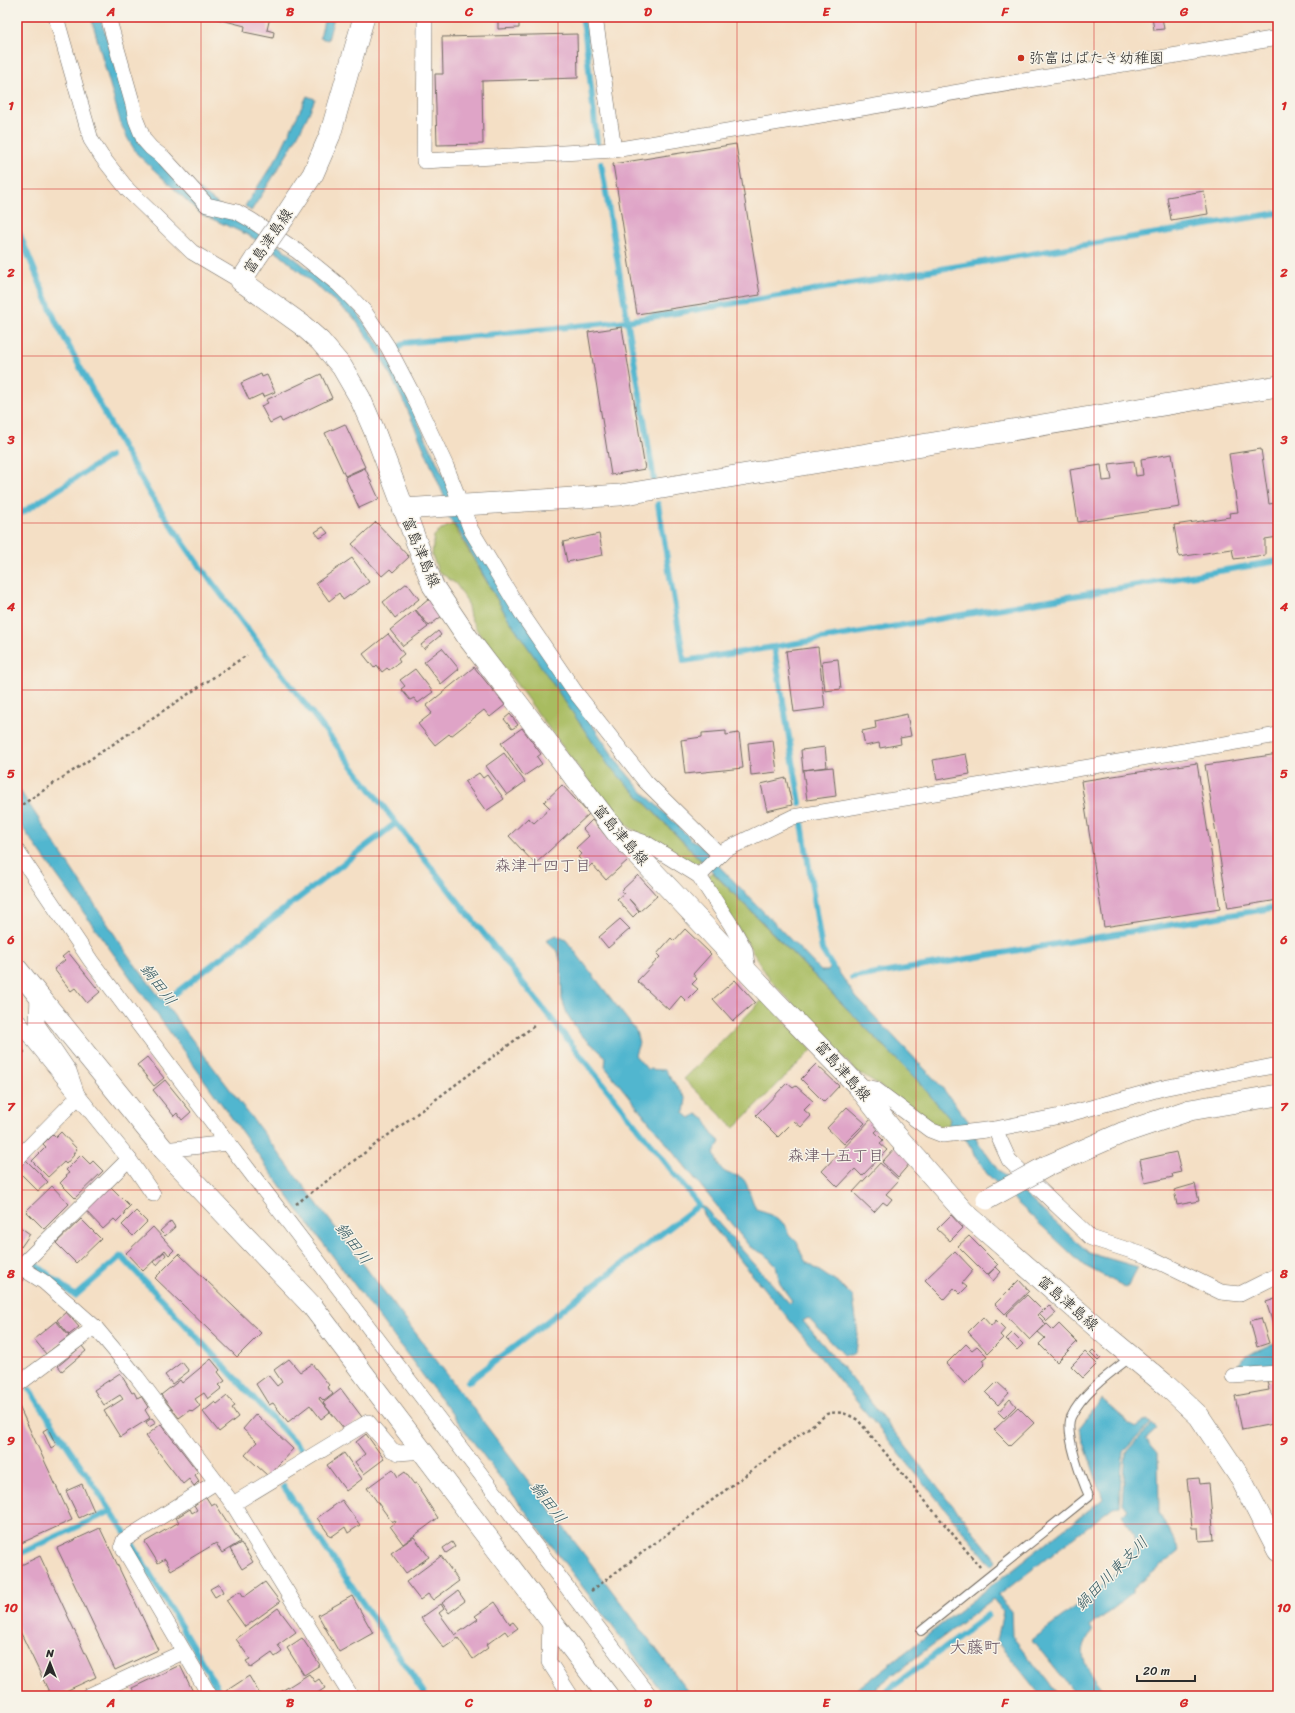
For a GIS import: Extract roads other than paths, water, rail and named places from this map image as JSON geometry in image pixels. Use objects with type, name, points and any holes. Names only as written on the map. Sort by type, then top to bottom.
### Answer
[{"type":"street","points":[[56,17],[91,140],[102,157],[128,190],[192,252],[241,281]]},
{"type":"street","points":[[108,17],[134,105],[136,120],[144,140],[151,148],[164,158],[207,205],[237,212],[297,250],[339,285],[364,312],[388,347],[413,395],[472,530],[524,618],[576,693],[645,781],[718,857]]},
{"type":"street","name":"富島津島線","points":[[364,17],[330,135],[313,174],[241,281],[306,329],[320,341],[342,367],[360,398],[374,430],[433,586],[468,638],[616,832],[858,1086],[895,1134],[964,1212],[1167,1386],[1199,1416],[1241,1479],[1278,1551]]},
{"type":"street","points":[[425,17],[424,161],[614,150],[1278,38]]},
{"type":"street","points":[[596,17],[614,150]]},
{"type":"street","points":[[403,509],[620,495],[1278,386]]},
{"type":"street","points":[[702,873],[725,850],[793,817],[1278,735]]},
{"type":"street","points":[[616,832],[646,843],[702,873],[745,950],[748,971]]},
{"type":"street","points":[[17,851],[92,961],[228,1143],[650,1696]]},
{"type":"street","points":[[17,970],[164,1150],[313,1307],[550,1617],[608,1696]]},
{"type":"street","points":[[38,995],[38,1024],[70,1071],[78,1097]]},
{"type":"street","points":[[17,1020],[129,1159],[153,1194]]},
{"type":"street","points":[[858,1086],[875,1089],[930,1130],[943,1135],[995,1129],[1066,1115],[1163,1088],[1278,1065]]},
{"type":"street","points":[[964,1212],[1047,1166],[1122,1133],[1190,1110],[1278,1094]]},
{"type":"street","points":[[17,1159],[78,1097]]},
{"type":"street","points":[[995,1129],[1009,1160],[1091,1238],[1147,1256],[1221,1292],[1240,1294],[1278,1275]]},
{"type":"street","points":[[164,1150],[228,1143]]},
{"type":"street","points":[[129,1159],[19,1266],[44,1282],[95,1327],[137,1377],[233,1504],[351,1696]]},
{"type":"street","points":[[17,1385],[95,1327]]},
{"type":"street","points":[[1232,1376],[1278,1373]]},
{"type":"street","points":[[233,1504],[368,1422],[392,1450],[399,1453],[424,1452]]},
{"type":"street","points":[[210,1696],[122,1546],[124,1540],[216,1482]]},
{"type":"street","points":[[550,1617],[549,1662],[571,1696]]},
{"type":"street","points":[[88,1696],[183,1652]]},
{"type":"lane","points":[[921,1631],[1089,1496],[1079,1474],[1069,1429],[1070,1418],[1098,1382],[1132,1357]]},
{"type":"water","points":[[91,17],[100,17],[139,142],[237,219],[283,249],[336,291],[359,315],[390,361],[453,497],[593,726],[618,763],[639,788],[691,839],[710,853],[720,867],[821,971],[828,971],[830,968],[836,968],[856,997],[940,1085],[969,1122],[978,1142],[998,1170],[1089,1253],[1138,1267],[1127,1288],[1083,1265],[987,1174],[967,1141],[949,1125],[950,1119],[917,1080],[609,766],[506,615],[460,533],[448,516],[444,496],[405,404],[382,359],[354,318],[279,254],[248,235],[201,214],[137,154],[121,124]]},
{"type":"water","points":[[325,17],[334,17],[328,40],[320,38]]},
{"type":"water","points":[[307,96],[315,99],[309,114],[286,156],[251,211],[245,206],[279,154]]},
{"type":"water","points":[[17,786],[130,958],[692,1696],[665,1696],[295,1206],[17,820]]},
{"type":"water","points":[[556,935],[566,940],[636,1031],[639,1043],[635,1055],[647,1069],[665,1070],[686,1099],[684,1113],[690,1118],[697,1114],[706,1120],[712,1134],[721,1142],[714,1153],[721,1169],[727,1173],[742,1178],[747,1186],[756,1209],[766,1212],[784,1224],[789,1234],[797,1242],[806,1262],[842,1286],[853,1297],[858,1335],[856,1353],[844,1355],[808,1318],[803,1321],[849,1375],[997,1561],[992,1566],[704,1216],[699,1205],[705,1208],[790,1304],[792,1301],[780,1284],[776,1266],[766,1255],[750,1247],[605,1067],[606,1057],[580,1034],[567,1014],[562,999],[561,964],[558,952],[546,941]]},
{"type":"water","points":[[1278,1343],[1278,1367],[1232,1370],[1253,1353]]},
{"type":"water","points":[[1102,1399],[1135,1428],[1147,1420],[1151,1423],[1123,1452],[1119,1506],[1113,1507],[998,1596],[1011,1610],[1012,1636],[1059,1696],[1041,1696],[997,1641],[1003,1611],[993,1599],[865,1696],[849,1696],[1103,1499],[1079,1428]]},
{"type":"water","points":[[1152,1424],[1157,1429],[1146,1439],[1158,1453],[1159,1512],[1179,1551],[1133,1589],[1133,1593],[1090,1627],[1093,1632],[1086,1641],[1084,1649],[1086,1666],[1108,1696],[1077,1696],[1032,1640],[1089,1597],[1119,1570],[1129,1558],[1135,1543],[1133,1534],[1122,1515],[1127,1508],[1122,1504],[1126,1452]]},
{"type":"waterway","points":[[582,17],[597,143]]},
{"type":"waterway","points":[[601,163],[654,479]]},
{"type":"waterway","points":[[398,348],[405,343],[627,321],[1278,213]]},
{"type":"waterway","points":[[17,228],[56,322],[123,448],[151,496],[198,564],[396,823],[699,1205],[468,1382]]},
{"type":"waterway","points":[[17,516],[110,456]]},
{"type":"waterway","points":[[658,504],[684,661],[774,647],[800,803]]},
{"type":"waterway","points":[[774,647],[1278,561]]},
{"type":"waterway","name":"鍋田川","points":[[164,1002],[396,823]]},
{"type":"waterway","points":[[802,823],[822,950],[833,968],[832,975]]},
{"type":"waterway","points":[[852,978],[1278,907]]},
{"type":"waterway","points":[[17,1253],[22,1256]]},
{"type":"waterway","points":[[34,1263],[75,1296],[121,1256],[303,1451]]},
{"type":"waterway","points":[[30,1390],[125,1532]]},
{"type":"waterway","points":[[284,1487],[426,1696]]},
{"type":"waterway","points":[[17,1555],[111,1511]]},
{"type":"waterway","points":[[133,1545],[222,1696]]},
{"type":"waterway","points":[[880,1696],[988,1615]]},
{"type":"place","name":"弥富はばたき幼稚園","points":[[1021,58]]},
{"type":"district","name":"森津十四丁目","points":[[543,865]]},
{"type":"district","name":"森津十五丁目","points":[[836,1155]]},
{"type":"district","name":"大藤町","points":[[975,1647]]},
{"type":"water label","name":"鍋田川東支川","points":[[1111,1573]]}]
